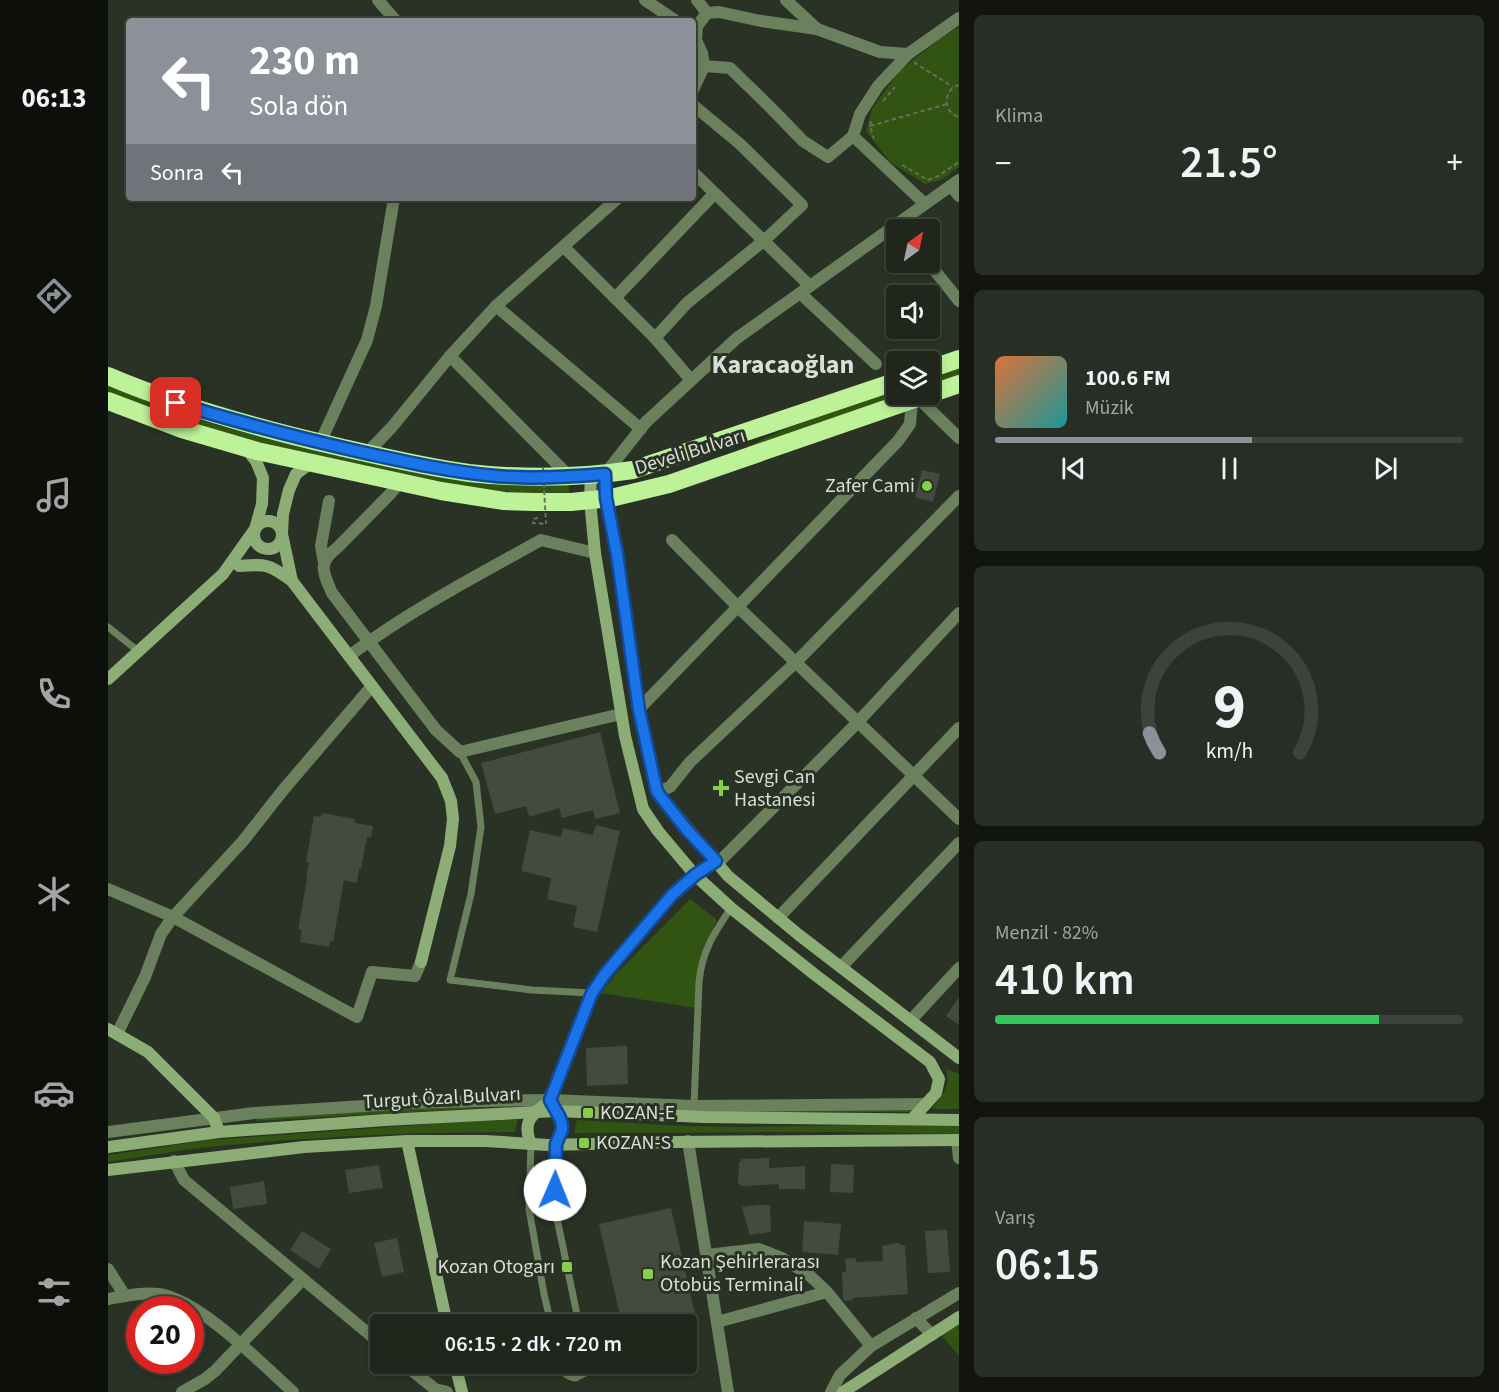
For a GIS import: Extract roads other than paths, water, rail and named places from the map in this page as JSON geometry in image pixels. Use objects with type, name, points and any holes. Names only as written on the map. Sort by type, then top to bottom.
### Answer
[{"type":"highway","points":[[940,366],[959,359]]},
{"type":"highway","name":"Develi Bulvarı","points":[[108,376],[176,403],[320,442],[467,472],[525,477],[598,475],[633,470],[886,385]]},
{"type":"highway","name":"Develi Bulvarı","points":[[940,391],[959,384]]},
{"type":"highway","name":"Develi Bulvarı","points":[[108,401],[182,429],[246,448],[441,491],[504,501],[534,502],[598,499],[669,484],[899,405]]},
{"type":"street","points":[[378,0],[393,18]]},
{"type":"street","points":[[645,0],[672,18]]},
{"type":"street","points":[[698,0],[707,13]]},
{"type":"street","points":[[786,0],[817,29]]},
{"type":"street","points":[[696,30],[707,13],[719,12],[817,29],[880,52],[912,59]]},
{"type":"street","points":[[704,66],[730,69],[803,141],[828,157],[853,136],[860,114],[878,86],[959,18]]},
{"type":"street","points":[[696,40],[702,53],[704,66],[696,83]]},
{"type":"street","points":[[655,338],[687,303],[763,241],[802,205],[740,144],[696,107]]},
{"type":"street","points":[[853,136],[925,204]]},
{"type":"street","points":[[696,175],[763,241],[805,290],[876,364]]},
{"type":"street","points":[[908,219],[925,204],[956,187]]},
{"type":"street","points":[[615,298],[714,194]]},
{"type":"street","points":[[320,442],[367,340],[376,306],[394,201]]},
{"type":"street","points":[[367,453],[496,306],[615,201]]},
{"type":"street","points":[[886,236],[737,338],[646,422],[598,475],[595,553],[625,736],[644,808],[658,831],[695,875],[731,908],[930,1062],[939,1079],[936,1094],[914,1118]]},
{"type":"street","points":[[564,247],[655,338],[691,380]]},
{"type":"street","points":[[937,273],[959,301]]},
{"type":"street","points":[[496,306],[641,429]]},
{"type":"street","points":[[450,357],[569,476]]},
{"type":"street","points":[[639,710],[898,441],[910,424],[918,405]]},
{"type":"street","points":[[929,405],[959,438]]},
{"type":"street","points":[[246,448],[256,461],[263,478],[262,504],[255,529],[255,538],[257,543],[269,549]]},
{"type":"street","points":[[223,574],[277,546],[282,538],[283,514],[289,490],[296,474],[311,463]]},
{"type":"street","points":[[324,562],[329,554],[384,501],[399,483]]},
{"type":"street","points":[[657,792],[669,787],[690,762],[795,663],[959,496]]},
{"type":"street","points":[[598,499],[617,554],[639,710],[657,792],[728,876],[778,918],[959,1058]]},
{"type":"street","points":[[329,501],[321,546],[323,572],[332,593],[436,729],[460,752],[621,714]]},
{"type":"street","points":[[108,679],[223,574],[255,529],[262,523],[271,521],[278,526],[282,534],[292,580]]},
{"type":"street","points":[[349,656],[452,589],[541,540],[595,553]]},
{"type":"street","points":[[672,540],[795,663],[959,819]]},
{"type":"street","points":[[108,889],[173,917],[357,1017],[372,972],[415,976],[421,962],[450,846],[453,819],[451,801],[442,778],[292,580],[274,567],[260,564],[239,566]]},
{"type":"street","points":[[556,1144],[562,1130],[560,1118],[553,1106],[592,993],[605,974],[672,895],[695,875],[723,858],[857,723],[959,613]]},
{"type":"street","points":[[219,1132],[213,1118],[148,1053],[112,1032],[145,977],[160,934],[243,841],[372,686]]},
{"type":"street","points":[[778,918],[959,728]]},
{"type":"street","points":[[841,967],[959,843]]},
{"type":"street","points":[[911,1020],[959,968]]},
{"type":"street","name":"Turgut Özal Bulvarı","points":[[108,1132],[254,1113],[411,1103],[504,1100],[553,1106],[705,1117],[959,1120]]},
{"type":"street","name":"Turgut Özal Bulvarı","points":[[108,1147],[219,1132],[536,1112],[553,1106],[926,1104]]},
{"type":"street","points":[[531,1144],[526,1129],[528,1120],[536,1112]]},
{"type":"street","points":[[407,1141],[445,1314]]},
{"type":"street","name":"Turgut Özal Bulvarı","points":[[108,1170],[304,1147],[407,1141],[486,1141],[531,1144],[688,1142],[958,1147]]},
{"type":"street","points":[[688,1142],[728,1392]]},
{"type":"street","points":[[174,1161],[184,1180],[370,1335]]},
{"type":"street","points":[[706,1255],[759,1249],[782,1258],[808,1274],[827,1292],[871,1346]]},
{"type":"street","points":[[108,1269],[125,1296]]},
{"type":"street","points":[[182,1392],[199,1388],[303,1279]]},
{"type":"street","points":[[717,1322],[827,1292]]},
{"type":"street","points":[[108,1299],[146,1293],[161,1294],[180,1301],[200,1312],[241,1344],[293,1392]]},
{"type":"street","points":[[831,1392],[840,1375],[871,1346],[959,1293]]},
{"type":"street","points":[[843,1392],[959,1317]]},
{"type":"street","points":[[916,1318],[932,1335]]},
{"type":"street","points":[[417,1374],[435,1389],[447,1392]]},
{"type":"street","points":[[458,1374],[462,1392]]},
{"type":"lane","points":[[108,627],[138,651]]},
{"type":"lane","points":[[460,752],[476,782],[481,827],[471,894],[450,980],[532,990],[592,993]]},
{"type":"lane","points":[[693,1106],[702,962],[709,943],[731,908]]},
{"type":"lane","points":[[531,1144],[529,1209],[549,1314]]},
{"type":"lane","points":[[556,1144],[555,1209],[577,1314]]},
{"type":"lane","points":[[565,1374],[575,1378],[583,1374]]},
{"type":"place","name":"Zafer Cami","points":[[927,486]]},
{"type":"place","name":"Sevgi Can Hastanesi","points":[[721,788]]},
{"type":"place","name":"KOZAN-E","points":[[588,1113]]},
{"type":"place","name":"KOZAN-S","points":[[584,1143]]},
{"type":"place","name":"Kozan Otogarı","points":[[567,1267]]},
{"type":"place","name":"Kozan Şehirlerarası Otobüs Terminali","points":[[648,1274]]},
{"type":"district","name":"Karacaoğlan","points":[[783,364]]}]
